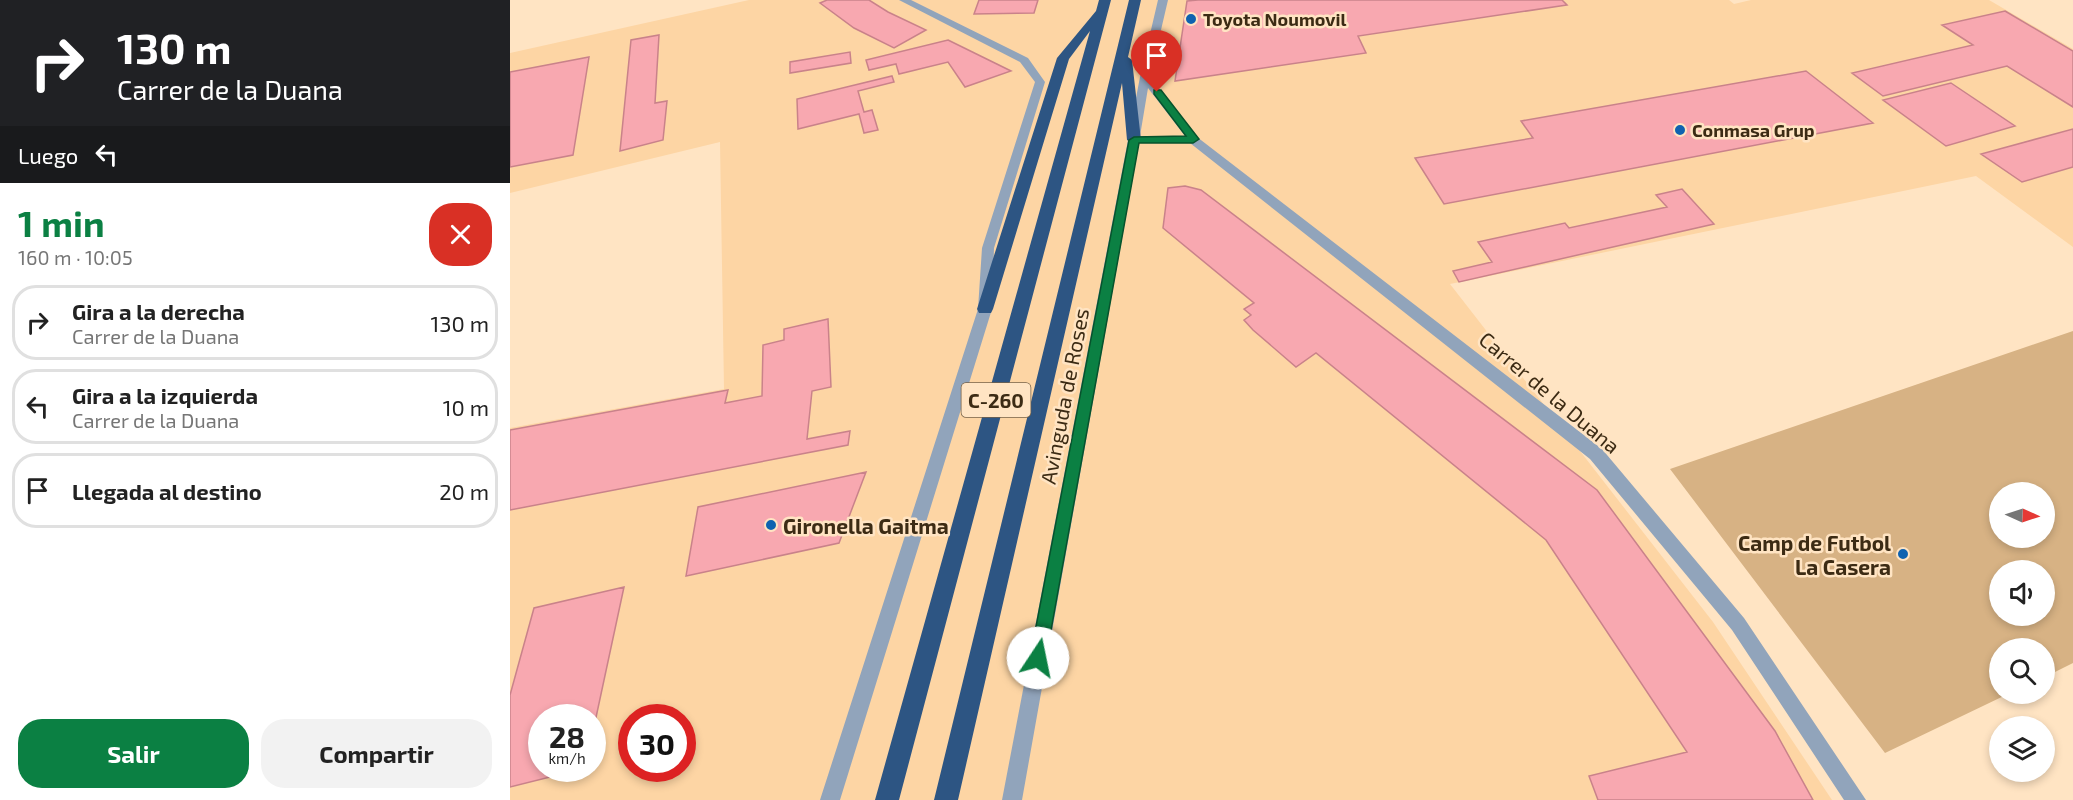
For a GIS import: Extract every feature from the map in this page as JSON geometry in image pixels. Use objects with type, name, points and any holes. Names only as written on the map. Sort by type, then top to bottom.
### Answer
[{"type":"highway","name":"C-260","points":[[946,800],[1135,0]]},
{"type":"highway","name":"C-260","points":[[887,800],[1103,4]]},
{"type":"highway","points":[[985,309],[1064,58],[1103,4]]},
{"type":"highway","points":[[1124,46],[1134,140]]},
{"type":"street","points":[[830,800],[985,309],[988,248],[1040,82],[1024,60],[904,0]]},
{"type":"street","name":"Avinguda de Roses","points":[[1012,800],[1145,77],[1163,0]]},
{"type":"street","name":"Carrer de la Duana","points":[[1145,77],[1193,139],[1596,454],[1738,624],[1856,800]]},
{"type":"street","points":[[1134,140],[1193,139]]},
{"type":"shaded area","points":[[749,0],[1729,0],[1734,4],[1751,0],[1989,0],[2073,49],[2073,247],[1976,176],[1450,284],[1713,622],[1832,800],[510,800],[510,428],[724,389],[720,142],[510,193],[510,53]]},
{"type":"shaded area","name":"Camp de Futbol La Casera","points":[[2073,331],[2073,663],[2055,672],[2055,638],[1989,638],[1989,703],[1885,753],[1670,469]]},
{"type":"building","points":[[827,0],[869,0],[926,30],[894,48],[854,28],[820,3]]},
{"type":"building","points":[[979,0],[1038,0],[1034,13],[974,14]]},
{"type":"building","points":[[1562,0],[1567,5],[1358,36],[1366,53],[1175,81],[1187,1]]},
{"type":"building","points":[[2005,11],[2073,51],[2073,107],[2007,66],[1883,96],[1852,73],[1973,45],[1942,25]]},
{"type":"building","points":[[659,35],[655,103],[667,101],[663,140],[620,151],[631,40]]},
{"type":"building","points":[[948,40],[1011,71],[965,87],[948,62],[899,74],[896,64],[869,70],[866,60]]},
{"type":"building","points":[[850,52],[851,63],[790,73],[790,62]]},
{"type":"building","points":[[589,57],[573,155],[510,167],[510,72]]},
{"type":"building","name":"Conmasa Grup","points":[[1806,71],[1873,123],[1444,204],[1415,158],[1533,138],[1521,121]]},
{"type":"building","points":[[892,76],[894,82],[858,91],[864,112],[872,110],[878,130],[864,133],[859,114],[798,129],[797,99]]},
{"type":"building","points":[[1951,83],[2015,126],[1946,146],[1883,100]]},
{"type":"building","points":[[2073,129],[2073,167],[2022,182],[1981,154]]},
{"type":"building","points":[[1185,186],[1201,190],[1597,490],[1775,731],[1813,800],[1598,800],[1589,776],[1687,752],[1546,540],[1316,353],[1296,367],[1253,330],[1244,320],[1251,315],[1244,309],[1254,303],[1163,228],[1168,188]]},
{"type":"building","points":[[1682,189],[1714,224],[1459,282],[1453,271],[1492,262],[1478,242],[1565,223],[1569,228],[1667,207],[1656,195]]},
{"type":"building","points":[[828,319],[831,387],[812,391],[807,439],[850,431],[848,445],[510,510],[510,430],[728,390],[725,403],[762,396],[763,345],[784,340],[784,329]]},
{"type":"building","name":"Gironella Gaitma","points":[[866,472],[839,543],[686,576],[698,507]]},
{"type":"building","points":[[624,587],[599,704],[528,704],[528,782],[530,782],[510,787],[510,695],[534,608]]},
{"type":"place","name":"Toyota Noumovil","points":[[1191,19]]},
{"type":"place","name":"Conmasa Grup","points":[[1680,130]]},
{"type":"place","name":"Gironella Gaitma","points":[[771,525]]},
{"type":"place","name":"Camp de Futbol La Casera","points":[[1903,554]]},
{"type":"route","points":[[1038,658],[1134,140],[1193,139],[1157,92]]}]
